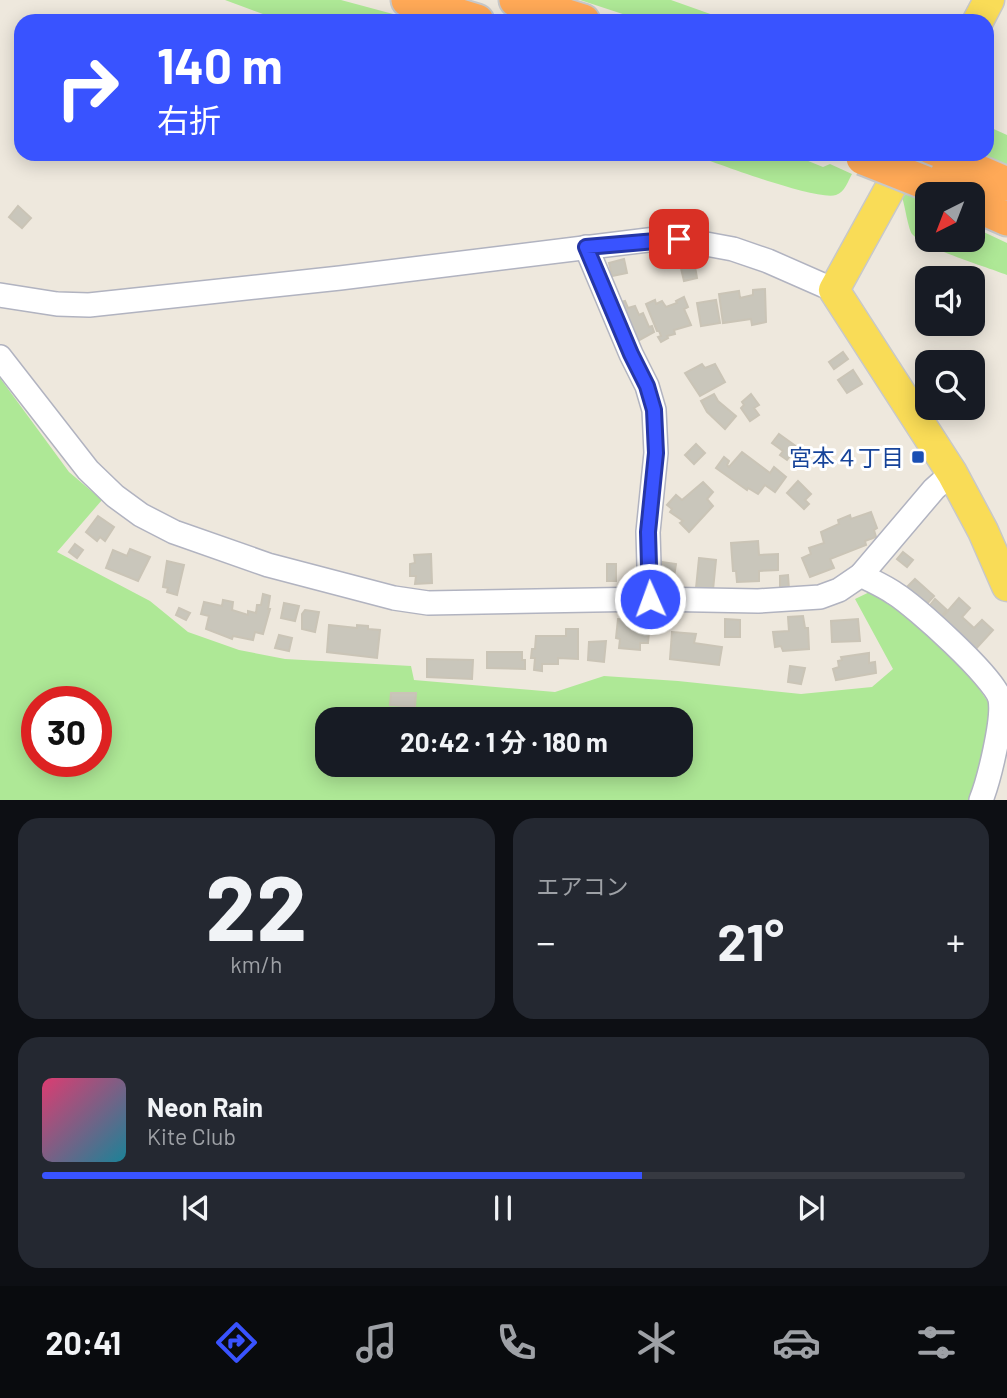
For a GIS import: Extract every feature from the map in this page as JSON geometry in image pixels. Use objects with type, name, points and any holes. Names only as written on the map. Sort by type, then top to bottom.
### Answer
[{"type":"highway","points":[[408,0],[454,14]]},
{"type":"highway","points":[[516,0],[561,14]]},
{"type":"highway","points":[[883,161],[1007,184]]},
{"type":"highway","points":[[985,209],[1007,219]]},
{"type":"main road","points":[[905,161],[834,289],[952,473],[983,531],[1007,586]]},
{"type":"street","points":[[0,296],[47,303],[89,305],[340,278],[586,247],[679,239],[744,253],[834,289]]},
{"type":"street","points":[[586,247],[647,386],[654,410],[656,453],[648,532],[650,599]]},
{"type":"street","points":[[0,357],[80,460],[115,496],[141,515],[216,549],[331,583],[428,603],[650,599],[758,601],[820,597],[839,590],[862,575],[934,489],[952,473]]},
{"type":"street","points":[[862,575],[896,594],[970,659],[990,681],[1000,699],[999,722],[981,800]]},
{"type":"green space","points":[[225,0],[341,0],[393,14],[263,14]]},
{"type":"green space","points":[[580,0],[671,0],[710,14],[623,14]]},
{"type":"green space","points":[[994,129],[1007,135],[1007,165],[994,160]]},
{"type":"green space","points":[[711,161],[808,161],[823,167],[830,164],[852,174],[846,186],[836,195],[808,192]]},
{"type":"green space","points":[[907,194],[915,198],[915,236],[908,222],[902,197]]},
{"type":"green space","points":[[985,233],[1007,243],[1007,275],[945,252],[985,252]]},
{"type":"green space","points":[[0,378],[69,472],[102,500],[57,552],[150,601],[188,632],[239,650],[285,659],[411,666],[414,680],[555,692],[604,676],[801,694],[872,687],[893,669],[855,599],[880,587],[968,672],[990,705],[991,800],[0,800]]},
{"type":"building","points":[[18,206],[31,218],[22,228],[9,217]]},
{"type":"building","points":[[624,259],[627,273],[612,276],[609,263]]},
{"type":"building","points":[[694,261],[697,278],[684,281],[680,264]]},
{"type":"building","points":[[765,289],[766,322],[752,325],[751,319],[723,323],[719,294],[739,291],[740,298],[753,295],[753,290]]},
{"type":"building","points":[[684,297],[688,307],[684,309],[691,325],[674,330],[675,334],[667,336],[668,338],[661,342],[658,337],[661,336],[646,304],[655,300],[656,304],[662,301],[666,307]]},
{"type":"building","points":[[716,300],[720,323],[701,326],[697,303]]},
{"type":"building","points":[[625,301],[628,308],[635,306],[639,315],[643,313],[654,332],[634,343],[617,303]]},
{"type":"building","points":[[843,352],[848,359],[834,369],[829,362]]},
{"type":"building","points":[[702,364],[705,368],[715,364],[725,382],[700,396],[685,373]]},
{"type":"building","points":[[853,370],[862,384],[847,393],[838,380]]},
{"type":"building","points":[[714,394],[718,401],[736,416],[725,429],[707,412],[701,401]]},
{"type":"building","points":[[751,394],[759,405],[754,408],[759,415],[750,421],[741,408],[744,405],[742,402]]},
{"type":"building","points":[[779,434],[797,447],[787,460],[780,455],[783,451],[772,443]]},
{"type":"building","points":[[696,444],[705,453],[694,464],[685,455]]},
{"type":"building","points":[[742,452],[770,473],[774,467],[786,477],[775,492],[765,485],[758,494],[748,488],[747,490],[716,468],[724,457],[729,461],[729,467]]},
{"type":"building","points":[[798,481],[811,494],[805,500],[809,504],[804,509],[787,493]]},
{"type":"building","points":[[703,482],[713,492],[707,499],[713,506],[689,532],[680,523],[683,521],[670,512],[672,509],[667,505],[676,495],[682,500]]},
{"type":"building","points":[[871,512],[877,528],[874,530],[876,537],[865,541],[866,545],[830,559],[834,568],[810,577],[802,558],[811,554],[809,548],[824,543],[821,532],[839,524],[838,520],[850,515],[851,519]]},
{"type":"building","points":[[98,516],[114,527],[105,541],[100,537],[97,541],[86,532]]},
{"type":"building","points":[[758,541],[759,555],[778,554],[778,570],[759,571],[759,581],[737,582],[736,571],[733,571],[731,543]]},
{"type":"building","points":[[75,544],[83,550],[77,558],[69,552]]},
{"type":"building","points":[[130,549],[150,557],[138,581],[106,568],[113,550],[127,556]]},
{"type":"building","points":[[903,552],[913,560],[907,567],[897,559]]},
{"type":"building","points":[[431,554],[432,583],[415,584],[416,576],[410,576],[410,564],[415,563],[414,555]]},
{"type":"building","points":[[699,558],[716,560],[713,590],[696,588]]},
{"type":"building","points":[[167,561],[184,565],[177,595],[167,592],[168,588],[163,587]]},
{"type":"building","points":[[662,562],[676,564],[672,589],[658,587]]},
{"type":"building","points":[[607,564],[616,564],[616,581],[607,581]]},
{"type":"building","points":[[788,575],[789,589],[780,589],[780,576]]},
{"type":"building","points":[[915,579],[934,596],[924,607],[904,590]]},
{"type":"building","points":[[263,594],[270,596],[270,609],[263,634],[255,632],[253,640],[233,636],[232,639],[206,629],[209,616],[201,614],[204,602],[222,606],[223,600],[233,602],[232,610],[248,615],[248,611],[256,613]]},
{"type":"building","points":[[959,598],[970,608],[962,617],[974,628],[982,620],[993,630],[974,651],[938,622]]},
{"type":"building","points":[[935,599],[947,610],[938,620],[926,610]]},
{"type":"building","points":[[284,603],[299,606],[295,621],[281,618]]},
{"type":"building","points":[[179,608],[190,613],[186,620],[176,615]]},
{"type":"building","points":[[305,610],[319,612],[315,632],[302,629],[302,614]]},
{"type":"building","points":[[803,616],[805,628],[808,628],[809,649],[783,651],[781,646],[775,647],[773,632],[789,631],[788,617]]},
{"type":"building","points":[[618,619],[650,621],[648,643],[640,643],[640,650],[619,648],[620,639],[616,638]]},
{"type":"building","points":[[725,619],[740,620],[740,637],[725,637]]},
{"type":"building","points":[[858,619],[860,641],[832,642],[831,621]]},
{"type":"building","points":[[329,625],[357,628],[357,625],[368,626],[368,629],[380,630],[377,658],[327,652]]},
{"type":"building","points":[[566,629],[578,629],[578,659],[558,658],[558,664],[542,664],[542,671],[534,670],[535,658],[531,658],[536,636],[566,636]]},
{"type":"building","points":[[672,632],[696,634],[694,643],[722,647],[719,665],[670,659]]},
{"type":"building","points":[[279,635],[292,638],[289,651],[275,648]]},
{"type":"building","points":[[606,641],[604,662],[588,660],[589,642]]},
{"type":"building","points":[[487,652],[522,652],[525,669],[487,668]]},
{"type":"building","points":[[869,653],[869,663],[875,662],[876,673],[836,680],[833,669],[839,667],[838,661],[842,660],[841,657]]},
{"type":"building","points":[[427,659],[473,660],[472,679],[427,677]]},
{"type":"building","points":[[790,666],[805,668],[801,684],[788,682]]},
{"type":"building","points":[[391,693],[416,693],[415,707],[390,705]]},
{"type":"place","name":"宮本４丁目","points":[[918,457]]},
{"type":"route","points":[[650,599],[648,532],[656,453],[654,410],[647,386],[586,247],[679,239]]}]
